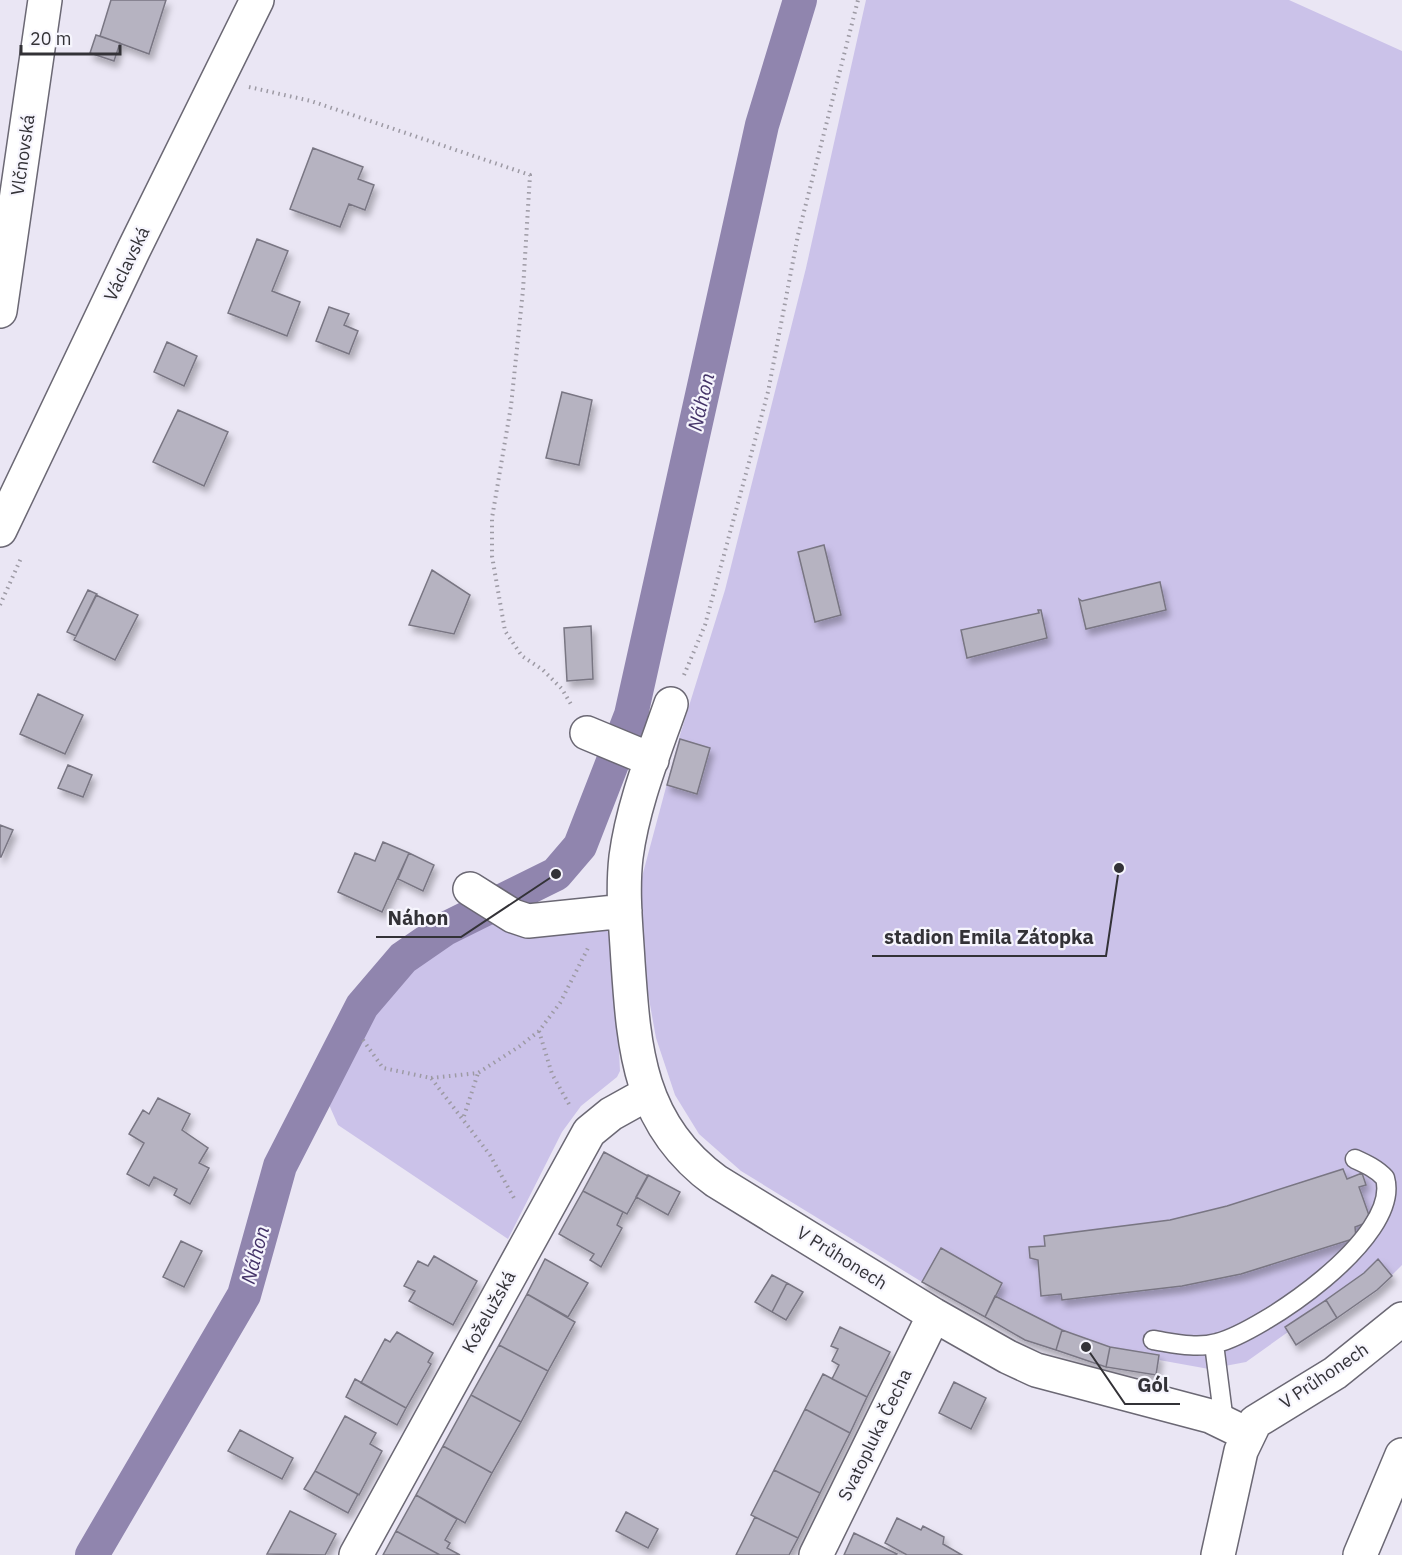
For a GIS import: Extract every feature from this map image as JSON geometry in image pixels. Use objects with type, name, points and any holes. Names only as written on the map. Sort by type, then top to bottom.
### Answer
[{"type":"street","name":"Vlčnovská","points":[[0,311],[45,0]]},
{"type":"street","name":"Václavská","points":[[0,530],[257,0]]},
{"type":"street","name":"V Průhonech","points":[[671,704],[642,757],[615,912],[647,1094],[665,1129],[692,1163],[934,1315],[1036,1370],[1190,1410],[1236,1428],[1256,1422],[1267,1413],[1335,1373],[1402,1319]]},
{"type":"street","points":[[587,733],[642,757]]},
{"type":"street","points":[[470,889],[513,916],[538,922],[615,912]]},
{"type":"street","name":"Koželužská","points":[[356,1555],[589,1132],[611,1114],[647,1094]]},
{"type":"street","name":"Svatopluka Čecha","points":[[816,1555],[934,1315]]},
{"type":"street","points":[[1218,1555],[1236,1428]]},
{"type":"street","points":[[1360,1555],[1402,1455]]},
{"type":"lane","points":[[1153,1340],[1192,1346],[1214,1344],[1270,1320],[1311,1296],[1353,1264],[1377,1242],[1388,1226],[1392,1212],[1392,1194],[1386,1179],[1373,1167],[1355,1159]]},
{"type":"lane","points":[[1214,1344],[1236,1428]]},
{"type":"path","points":[[671,704],[705,625],[768,392],[798,235],[858,0]]},
{"type":"path","points":[[218,80],[311,101],[530,175],[523,290],[511,406],[492,518],[492,556],[505,631],[522,656],[543,670],[562,689],[587,733]]},
{"type":"path","points":[[363,1040],[383,1068],[431,1078],[478,1073],[539,1031],[560,1004],[615,912]]},
{"type":"path","points":[[539,1031],[552,1074],[574,1111]]},
{"type":"path","points":[[464,1117],[478,1073]]},
{"type":"path","points":[[431,1078],[464,1117],[496,1164],[519,1208]]},
{"type":"shaded area","points":[[866,0],[1289,0],[1402,51],[1402,1265],[1377,1290],[1296,1345],[1288,1332],[1246,1362],[1209,1369],[1159,1360],[1156,1375],[1106,1367],[1025,1340],[922,1282],[741,1171],[699,1134],[675,1095],[656,1038],[642,960],[639,888],[680,735],[725,590],[806,268]]},
{"type":"shaded area","points":[[496,918],[613,926],[620,1071],[617,1077],[581,1106],[562,1132],[508,1239],[338,1125],[326,1098],[370,1016],[396,984],[426,958],[460,936]]},
{"type":"building","points":[[111,0],[166,0],[149,54],[100,36]]},
{"type":"building","points":[[96,35],[120,43],[114,61],[90,53]]},
{"type":"building","points":[[313,148],[363,167],[358,179],[374,185],[365,210],[349,204],[340,227],[290,209]]},
{"type":"building","points":[[257,239],[288,251],[272,291],[300,302],[287,336],[228,313]]},
{"type":"building","points":[[329,307],[349,314],[344,325],[358,331],[349,354],[316,341]]},
{"type":"building","points":[[167,342],[197,356],[184,386],[154,372]]},
{"type":"building","points":[[562,392],[592,400],[579,465],[546,458]]},
{"type":"building","points":[[178,410],[228,432],[204,486],[153,462]]},
{"type":"building","points":[[824,545],[841,615],[815,622],[798,552]]},
{"type":"building","points":[[432,570],[470,595],[454,634],[409,625]]},
{"type":"building","points":[[1160,582],[1166,610],[1086,629],[1079,599],[1082,601]]},
{"type":"building","points":[[88,590],[97,594],[76,636],[67,632]]},
{"type":"building","points":[[96,595],[138,615],[115,660],[74,640]]},
{"type":"building","points":[[1038,610],[1041,610],[1047,638],[967,658],[961,630],[1039,613]]},
{"type":"building","points":[[591,626],[593,679],[567,681],[564,628]]},
{"type":"building","points":[[38,694],[83,715],[65,754],[20,734]]},
{"type":"building","points":[[680,739],[710,748],[697,794],[667,785]]},
{"type":"building","points":[[68,765],[92,775],[83,797],[58,788]]},
{"type":"building","points":[[0,825],[13,830],[1,857],[0,857]]},
{"type":"building","points":[[383,842],[409,853],[382,912],[338,892],[355,853],[375,861]]},
{"type":"building","points":[[409,853],[434,865],[423,891],[398,879]]},
{"type":"building","points":[[158,1098],[190,1114],[182,1130],[208,1148],[199,1163],[209,1168],[190,1204],[174,1195],[177,1189],[154,1177],[149,1186],[127,1174],[144,1143],[129,1134],[143,1110],[149,1114]]},
{"type":"building","points":[[604,1152],[648,1176],[627,1214],[583,1191]]},
{"type":"building","points":[[1343,1169],[1347,1179],[1362,1173],[1366,1185],[1359,1187],[1371,1221],[1355,1227],[1356,1238],[1241,1274],[1182,1286],[1062,1300],[1061,1294],[1041,1296],[1038,1260],[1030,1258],[1029,1247],[1045,1246],[1044,1236],[1170,1220],[1227,1206]]},
{"type":"building","points":[[648,1175],[680,1192],[668,1215],[636,1197]]},
{"type":"building","points":[[583,1191],[623,1212],[617,1225],[622,1228],[601,1267],[590,1260],[594,1254],[559,1234]]},
{"type":"building","points":[[181,1241],[202,1251],[184,1287],[163,1277]]},
{"type":"building","points":[[941,1248],[1002,1283],[985,1317],[922,1282]]},
{"type":"building","points":[[434,1256],[477,1281],[453,1325],[409,1301],[415,1291],[404,1286],[418,1261],[428,1266]]},
{"type":"building","points":[[545,1259],[588,1283],[568,1317],[527,1294]]},
{"type":"building","points":[[1378,1259],[1392,1276],[1377,1290],[1337,1318],[1326,1300],[1364,1273]]},
{"type":"building","points":[[772,1275],[787,1283],[772,1312],[755,1302]]},
{"type":"building","points":[[787,1283],[803,1292],[786,1320],[772,1312]]},
{"type":"building","points":[[527,1294],[575,1322],[548,1371],[499,1345]]},
{"type":"building","points":[[995,1296],[1062,1330],[1056,1350],[1025,1340],[985,1317]]},
{"type":"building","points":[[1326,1300],[1337,1318],[1296,1345],[1285,1327]]},
{"type":"building","points":[[840,1327],[890,1352],[867,1397],[832,1379],[839,1365],[832,1361],[838,1349],[831,1346]]},
{"type":"building","points":[[1062,1330],[1110,1347],[1106,1367],[1056,1350]]},
{"type":"building","points":[[397,1332],[433,1353],[428,1362],[431,1364],[406,1408],[361,1383],[385,1339],[390,1342]]},
{"type":"building","points":[[499,1345],[548,1371],[521,1422],[471,1395]]},
{"type":"building","points":[[1110,1347],[1159,1355],[1156,1375],[1106,1367]]},
{"type":"building","points":[[823,1374],[867,1397],[850,1433],[805,1409]]},
{"type":"building","points":[[355,1379],[406,1408],[397,1425],[346,1397]]},
{"type":"building","points":[[954,1382],[986,1398],[971,1429],[939,1413]]},
{"type":"building","points":[[471,1395],[521,1422],[492,1473],[443,1446]]},
{"type":"building","points":[[805,1409],[850,1433],[820,1493],[774,1470]]},
{"type":"building","points":[[345,1416],[376,1433],[370,1444],[382,1451],[359,1495],[315,1471]]},
{"type":"building","points":[[240,1430],[293,1458],[282,1479],[228,1451]]},
{"type":"building","points":[[443,1446],[492,1473],[465,1523],[416,1495]]},
{"type":"building","points":[[774,1470],[820,1493],[798,1538],[751,1515]]},
{"type":"building","points":[[315,1471],[358,1494],[348,1513],[304,1489]]},
{"type":"building","points":[[416,1495],[457,1519],[445,1540],[450,1543],[447,1548],[460,1555],[440,1555],[396,1531]]},
{"type":"building","points":[[290,1511],[336,1534],[325,1555],[267,1554]]},
{"type":"building","points":[[626,1512],[658,1529],[648,1548],[616,1531]]},
{"type":"building","points":[[755,1517],[798,1538],[789,1555],[736,1555]]},
{"type":"building","points":[[897,1518],[921,1530],[923,1526],[944,1537],[943,1544],[962,1555],[907,1555],[885,1543]]},
{"type":"building","points":[[396,1531],[440,1555],[383,1555]]},
{"type":"building","points":[[854,1533],[897,1554],[844,1555]]},
{"type":"waterway","name":"Náhon","points":[[92,1555],[244,1295],[280,1166],[362,1006],[403,958],[445,929],[556,874],[580,846],[631,715],[762,125],[800,0]]},
{"type":"place","name":"stadion Emila Zátopka","points":[[1119,868]]},
{"type":"place","name":"Náhon","points":[[556,874]]},
{"type":"place","name":"Gól","points":[[1086,1347]]}]
